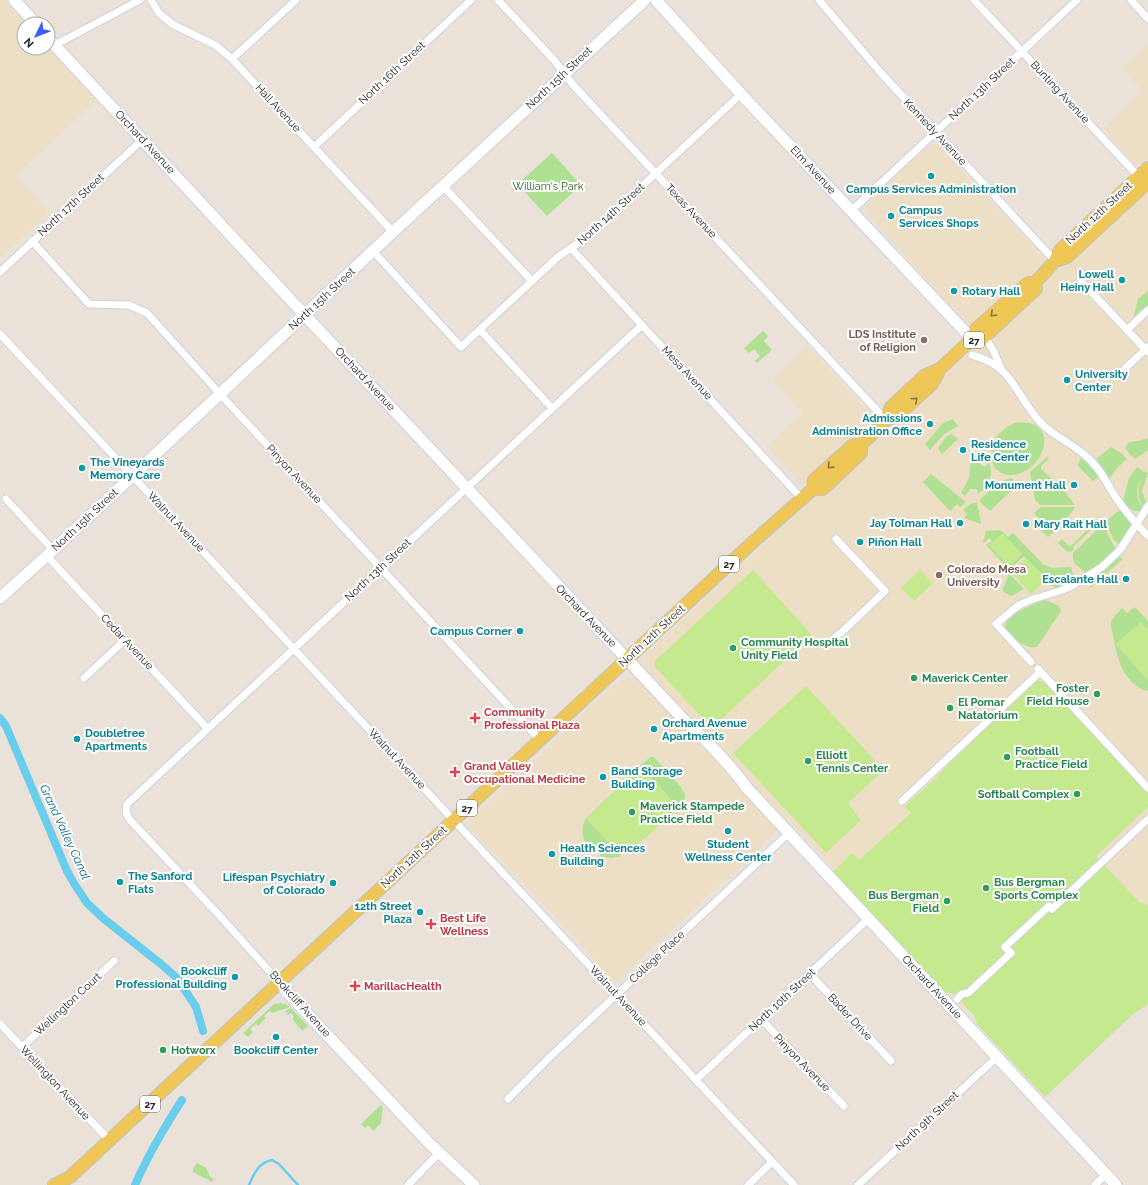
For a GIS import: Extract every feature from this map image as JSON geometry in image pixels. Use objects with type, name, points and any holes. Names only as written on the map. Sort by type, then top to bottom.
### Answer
[{"type":"main road","name":"North 12th Street","points":[[54,1185],[69,1181],[110,1141],[627,659],[753,542],[813,489],[814,480],[853,445],[861,445],[886,420],[898,415],[932,384],[940,369],[972,340],[976,329],[1028,283],[1034,283],[1055,261],[1067,257],[1144,181],[1148,168]]},
{"type":"street","points":[[14,0],[29,16]]},
{"type":"street","points":[[56,39],[140,0]]},
{"type":"street","name":"Hall Avenue","points":[[151,0],[159,12],[172,24],[211,42],[232,59],[393,232]]},
{"type":"street","points":[[232,59],[296,0]]},
{"type":"street","name":"North 16th Street","points":[[314,147],[471,0]]},
{"type":"street","name":"Texas Avenue","points":[[498,0],[554,60],[574,86],[886,420]]},
{"type":"street","name":"North 15th Street","points":[[0,598],[133,476],[393,232],[645,0]]},
{"type":"street","name":"Elm Avenue","points":[[656,0],[741,94],[972,340]]},
{"type":"street","name":"Kennedy Avenue","points":[[819,0],[868,58],[1055,261]]},
{"type":"street","name":"Bunting Avenue","points":[[974,0],[1144,181]]},
{"type":"street","name":"North 13th Street","points":[[851,210],[1077,0]]},
{"type":"street","points":[[1131,0],[1148,19]]},
{"type":"street","name":"Orchard Avenue","points":[[56,45],[466,488],[684,720],[737,774],[747,788],[788,833],[1116,1185]]},
{"type":"street","name":"North 14th Street","points":[[373,251],[461,347],[559,256],[584,240],[741,94]]},
{"type":"street","name":"North 17th Street","points":[[0,272],[142,140]]},
{"type":"street","points":[[443,186],[532,281]]},
{"type":"street","name":"Pinyon Avenue","points":[[32,241],[89,304],[129,305],[147,313],[380,568],[540,740]]},
{"type":"street","name":"Mesa Avenue","points":[[571,248],[802,499]]},
{"type":"street","points":[[1081,273],[1081,281],[1147,349],[1118,375]]},
{"type":"street","points":[[1127,330],[1148,310]]},
{"type":"street","name":"North 13th Street","points":[[130,820],[126,813],[126,806],[130,799],[642,325]]},
{"type":"street","points":[[480,330],[552,408]]},
{"type":"street","name":"Walnut Avenue","points":[[0,334],[794,1185]]},
{"type":"street","points":[[987,340],[1002,371]]},
{"type":"street","points":[[972,355],[988,361],[1010,377],[1027,405],[1042,424],[1093,462],[1104,476],[1118,501],[1148,536]]},
{"type":"street","name":"Cedar Avenue","points":[[6,499],[50,553],[125,640],[207,728]]},
{"type":"street","points":[[1031,662],[996,624],[1019,605],[1032,599],[1060,591],[1073,585],[1102,567],[1120,550],[1148,506]]},
{"type":"street","points":[[835,637],[885,591],[836,539]]},
{"type":"street","points":[[84,678],[125,640]]},
{"type":"street","points":[[902,801],[1039,671],[1148,788]]},
{"type":"street","points":[[957,999],[962,994],[968,993],[1011,953],[1005,947],[1049,906],[1052,909],[1148,819]]},
{"type":"street","name":"Bookcliff Avenue","points":[[130,820],[218,914],[313,1020],[439,1153],[474,1185]]},
{"type":"street","name":"College Place","points":[[508,1099],[788,833]]},
{"type":"street","name":"North 10th Street","points":[[696,1080],[868,919]]},
{"type":"street","name":"Wellington Court","points":[[22,1047],[114,961]]},
{"type":"street","name":"Bader Drive","points":[[810,974],[891,1061]]},
{"type":"street","name":"Pinyon Avenue","points":[[761,1020],[844,1106]]},
{"type":"street","name":"Wellington Avenue","points":[[0,1024],[110,1141]]},
{"type":"street","name":"North 9th Street","points":[[858,1185],[996,1057]]},
{"type":"street","points":[[408,1185],[439,1153]]},
{"type":"street","points":[[748,1185],[772,1162]]},
{"type":"street","points":[[1095,1185],[1106,1174]]},
{"type":"shaded area","points":[[0,0],[4,0],[19,16],[16,16],[16,56],[56,56],[97,100],[15,176],[49,213],[0,258]]},
{"type":"shaded area","points":[[1148,43],[1148,171],[1142,164],[1135,164],[1103,129],[1143,91],[1122,69]]},
{"type":"shaded area","name":"Colorado Mesa University","points":[[931,144],[937,144],[1057,272],[1148,187],[1148,1004],[1132,1015],[1045,1097],[977,1024],[975,1017],[954,994],[943,991],[833,872],[834,869],[789,820],[617,981],[613,980],[469,826],[471,819],[620,680],[631,679],[646,666],[644,659],[647,653],[814,498],[767,446],[803,413],[772,380],[808,347],[886,431],[983,340],[867,214],[865,210],[866,205],[873,198]]},
{"type":"green space","name":"William's Park","points":[[552,153],[581,185],[547,216],[521,188],[521,181]]},
{"type":"green space","points":[[1148,291],[1148,307],[1143,311],[1140,310],[1136,316],[1134,316],[1138,299]]},
{"type":"green space","points":[[763,331],[768,336],[764,341],[772,350],[757,363],[755,361],[760,356],[754,349],[749,353],[744,348]]},
{"type":"green space","points":[[953,419],[958,426],[944,434],[930,450],[925,444],[943,423]]},
{"type":"green space","points":[[1018,422],[1033,424],[1041,430],[1044,438],[1044,448],[1040,457],[1033,465],[1024,471],[1014,475],[1004,474],[998,471],[993,464],[991,455],[993,454],[993,451],[991,451],[992,446],[994,441],[1004,429]]},
{"type":"green space","points":[[951,434],[958,439],[942,454],[938,448],[946,437]]},
{"type":"green space","points":[[1148,438],[1148,450],[1135,459],[1132,456],[1139,452],[1131,456],[1125,448],[1129,442]]},
{"type":"green space","points":[[1111,447],[1127,459],[1117,468],[1110,478],[1096,459]]},
{"type":"green space","points":[[974,455],[979,458],[980,464],[985,467],[989,462],[991,476],[988,484],[982,491],[978,494],[977,489],[970,489],[965,496],[961,493],[969,478],[971,459]]},
{"type":"green space","points":[[1047,457],[1049,459],[1041,466],[1041,469],[1068,495],[1075,505],[1040,505],[1035,500],[1030,472]]},
{"type":"green space","points":[[1081,457],[1099,477],[1093,481],[1078,466]]},
{"type":"green space","points":[[1137,467],[1143,471],[1143,473],[1144,471],[1148,473],[1142,491],[1146,503],[1144,507],[1140,501],[1140,481],[1137,491],[1138,498],[1139,502],[1144,508],[1135,511],[1123,501],[1129,478]]},
{"type":"green space","points":[[931,474],[966,502],[960,507],[957,504],[950,511],[923,482]]},
{"type":"green space","points":[[1011,478],[1014,480],[1009,485],[1013,489],[990,511],[980,502],[982,497],[995,486]]},
{"type":"green space","points":[[977,502],[981,524],[964,518],[967,514],[963,510],[970,504]]},
{"type":"green space","points":[[1041,507],[1075,507],[1066,519],[1055,524],[1053,527],[1056,530],[1048,537],[1033,523],[1038,518],[1034,513]]},
{"type":"green space","points":[[1120,511],[1132,525],[1119,545],[1113,539],[1106,521]]},
{"type":"green space","points":[[1101,517],[1102,519],[1073,547],[1074,549],[1071,552],[1066,551],[1058,543],[1062,539],[1071,546]]},
{"type":"green space","points":[[1104,523],[1108,535],[1116,549],[1103,562],[1101,561],[1086,573],[1074,563],[1073,553]]},
{"type":"green space","points":[[999,530],[1008,537],[1013,533],[1043,564],[1053,568],[1071,567],[1073,574],[1072,582],[1058,588],[1052,586],[1024,556],[1009,570],[986,545],[992,541],[989,538],[984,543],[983,542],[986,531]]},
{"type":"green space","points":[[1003,533],[1022,554],[1009,567],[989,545]]},
{"type":"green space","points":[[1119,556],[1123,559],[1089,589],[1094,577]]},
{"type":"green space","points":[[1026,558],[1046,580],[1031,594],[1011,572]]},
{"type":"green space","name":"Community Hospital Unity Field","points":[[753,570],[812,635],[712,728],[655,667],[655,661]]},
{"type":"green space","points":[[920,570],[933,583],[914,601],[901,588]]},
{"type":"green space","points":[[1009,573],[1024,589],[1011,596],[1002,591]]},
{"type":"green space","points":[[1046,600],[1059,606],[1061,611],[1037,647],[1028,647],[1024,645],[1005,630],[1005,624],[1014,614]]},
{"type":"green space","points":[[1135,607],[1148,621],[1148,630],[1141,622],[1116,644],[1148,680],[1148,691],[1140,688],[1127,677],[1116,652],[1111,626],[1113,619],[1122,608],[1127,613]]},
{"type":"green space","points":[[1141,622],[1148,630],[1148,680],[1116,644]]},
{"type":"green space","name":"Bus Bergman Sports Complex","points":[[1037,680],[1044,682],[1148,792],[1148,807],[1096,856],[1139,902],[1148,905],[1148,1004],[1132,1015],[1045,1097],[977,1024],[975,1017],[954,994],[943,991],[833,872],[852,853],[859,860],[911,813],[905,806]]},
{"type":"green space","name":"Elliott Tennis Center","points":[[806,686],[884,770],[848,803],[861,820],[826,853],[733,753]]},
{"type":"green space","points":[[651,757],[654,757],[680,786],[685,794],[685,799],[678,807],[640,766]]},
{"type":"green space","name":"Maverick Stampede Practice Field","points":[[640,766],[678,807],[647,837],[620,855],[586,818]]},
{"type":"green space","points":[[586,818],[621,856],[612,858],[602,857],[592,847],[590,849],[585,842],[583,834],[583,826]]},
{"type":"green space","points":[[282,1003],[283,1005],[284,1003],[290,1007],[272,1013],[270,1011],[264,1016],[266,1018],[258,1026],[256,1024],[250,1029],[253,1032],[248,1037],[243,1033],[274,1004]]},
{"type":"green space","points":[[291,1008],[308,1026],[302,1031],[293,1020],[294,1017],[291,1013],[288,1015],[285,1011]]},
{"type":"green space","points":[[381,1105],[383,1107],[381,1123],[373,1131],[368,1125],[365,1128],[361,1124]]},
{"type":"green space","points":[[197,1163],[206,1168],[209,1176],[214,1179],[212,1182],[193,1172],[193,1169]]},
{"type":"waterway","name":"Grand Valley Canal","points":[[0,718],[6,726],[67,871],[75,885],[87,903],[104,919],[177,978],[196,1007],[203,1031]]},
{"type":"waterway","points":[[135,1185],[145,1163],[182,1100]]},
{"type":"waterway","points":[[249,1185],[260,1166],[263,1163],[272,1160],[279,1164],[298,1185]]},
{"type":"place","name":"Campus Services Administration","points":[[931,176]]},
{"type":"place","name":"Campus Services Shops","points":[[891,216]]},
{"type":"place","name":"Lowell Heiny Hall","points":[[1122,280]]},
{"type":"place","name":"Rotary Hall","points":[[954,291]]},
{"type":"place","name":"LDS Institute of Religion","points":[[924,340]]},
{"type":"place","name":"University Center","points":[[1067,380]]},
{"type":"place","name":"Admissions Administration Office","points":[[930,424]]},
{"type":"place","name":"Residence Life Center","points":[[963,450]]},
{"type":"place","name":"The Vineyards Memory Care","points":[[82,468]]},
{"type":"place","name":"Monument Hall","points":[[1074,485]]},
{"type":"place","name":"Jay Tolman Hall","points":[[960,523]]},
{"type":"place","name":"Mary Rait Hall","points":[[1026,524]]},
{"type":"place","name":"Piñon Hall","points":[[860,542]]},
{"type":"place","name":"Colorado Mesa University","points":[[939,575]]},
{"type":"place","name":"Escalante Hall","points":[[1126,579]]},
{"type":"place","name":"Campus Corner","points":[[520,631]]},
{"type":"place","name":"Community Hospital Unity Field","points":[[733,648]]},
{"type":"place","name":"Maverick Center","points":[[914,678]]},
{"type":"place","name":"Foster Field House","points":[[1097,694]]},
{"type":"place","name":"El Pomar Natatorium","points":[[950,708]]},
{"type":"place","name":"Community Professional Plaza","points":[[475,718]]},
{"type":"place","name":"Orchard Avenue Apartments","points":[[654,729]]},
{"type":"place","name":"Doubletree Apartments","points":[[77,739]]},
{"type":"place","name":"Football Practice Field","points":[[1007,757]]},
{"type":"place","name":"Elliott Tennis Center","points":[[808,761]]},
{"type":"place","name":"Grand Valley Occupational Medicine","points":[[455,772]]},
{"type":"place","name":"Band Storage Building","points":[[603,777]]},
{"type":"place","name":"Softball Complex","points":[[1077,794]]},
{"type":"place","name":"Maverick Stampede Practice Field","points":[[632,812]]},
{"type":"place","name":"Student Wellness Center","points":[[728,831]]},
{"type":"place","name":"Health Sciences Building","points":[[552,854]]},
{"type":"place","name":"The Sanford Flats","points":[[120,882]]},
{"type":"place","name":"Lifespan Psychiatry of Colorado","points":[[333,883]]},
{"type":"place","name":"Bus Bergman Sports Complex","points":[[986,888]]},
{"type":"place","name":"Bus Bergman Field","points":[[947,901]]},
{"type":"place","name":"12th Street Plaza","points":[[420,912]]},
{"type":"place","name":"Best Life Wellness","points":[[431,924]]},
{"type":"place","name":"Bookcliff Professional Building","points":[[235,977]]},
{"type":"place","name":"MarillacHealth","points":[[355,986]]},
{"type":"place","name":"Bookcliff Center","points":[[276,1037]]},
{"type":"place","name":"Hotworx","points":[[163,1050]]}]
